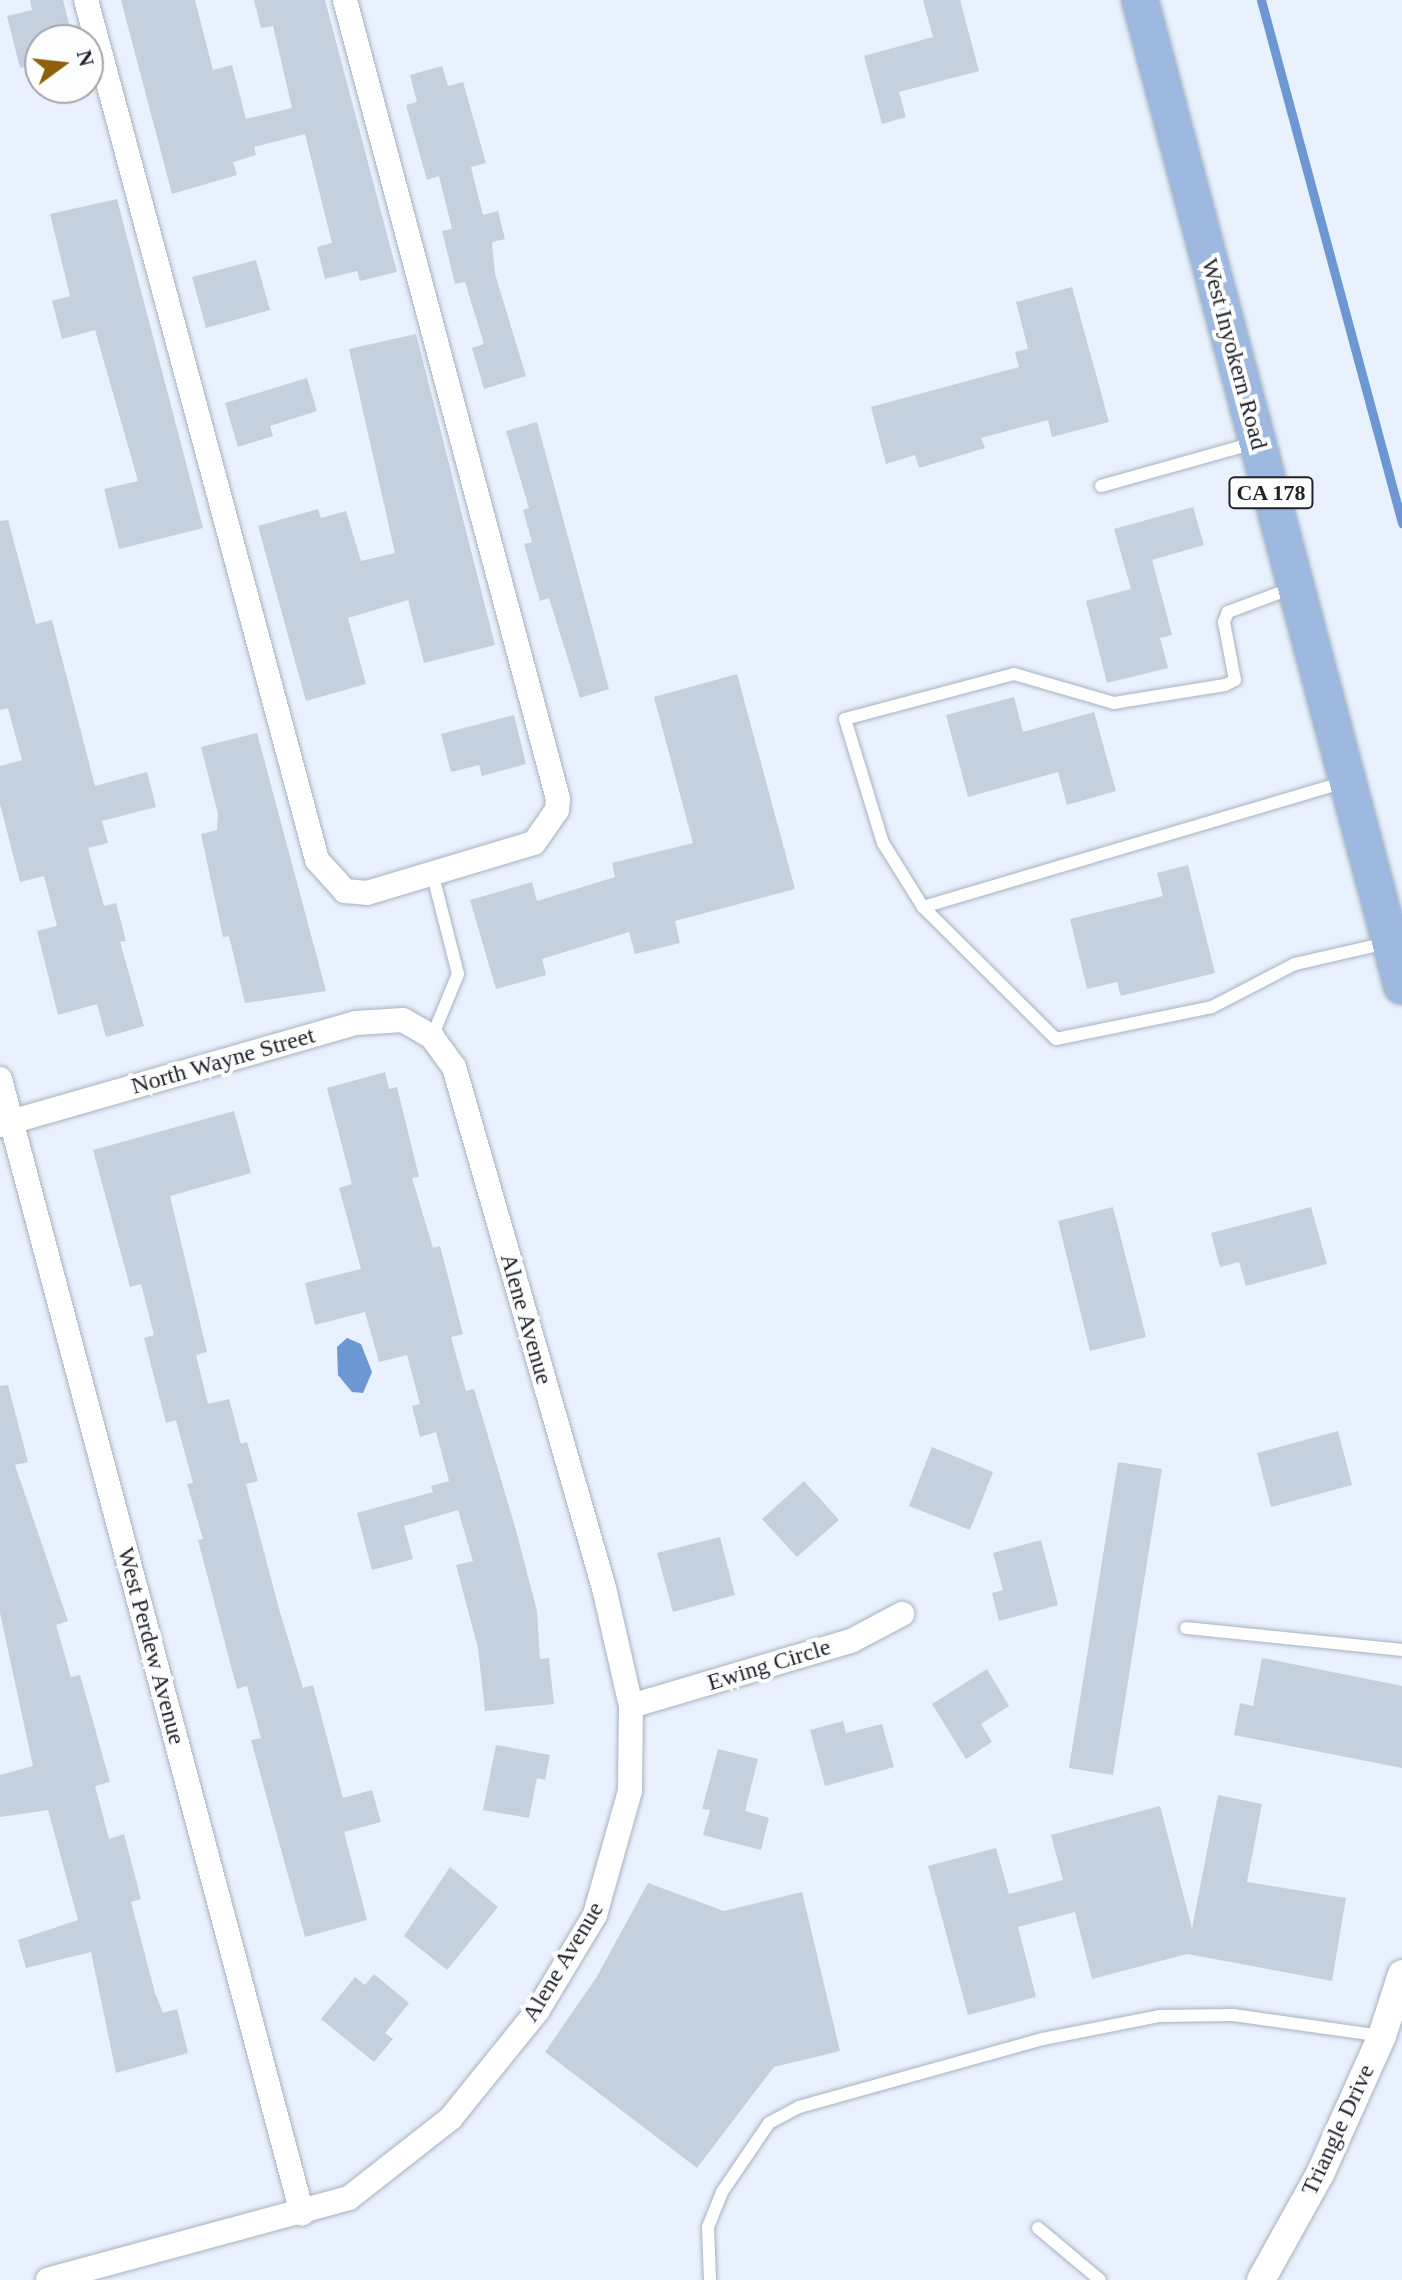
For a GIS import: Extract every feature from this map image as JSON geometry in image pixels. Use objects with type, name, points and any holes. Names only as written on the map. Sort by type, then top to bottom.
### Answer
[{"type":"main road","name":"West Inyokern Road","points":[[1140,0],[1402,986]]},
{"type":"street","points":[[86,0],[317,860],[345,891],[367,893],[433,876],[534,843],[557,810],[558,799],[345,0]]},
{"type":"street","name":"North Wayne Street","points":[[6,1123],[356,1023],[403,1020],[432,1037]]},
{"type":"street","name":"Alene Avenue","points":[[48,2280],[302,2213],[349,2198],[388,2173],[451,2118],[538,2010],[595,1915],[610,1876],[630,1791],[631,1706],[604,1588],[454,1067],[432,1037]]},
{"type":"street","name":"West Perdew Avenue","points":[[0,1079],[6,1123],[302,2213]]},
{"type":"street","name":"Ewing Circle","points":[[631,1706],[851,1641],[902,1614]]},
{"type":"street","name":"Triangle Drive","points":[[1261,2280],[1320,2174],[1382,2036],[1402,1974]]},
{"type":"lane","points":[[1101,486],[1257,442]]},
{"type":"lane","points":[[1296,587],[1228,612],[1224,622],[1235,680],[1225,685],[1114,703],[1014,674],[845,719],[883,843],[923,907],[1056,1039],[1212,1007],[1295,964],[1391,943]]},
{"type":"lane","points":[[923,907],[1348,781]]},
{"type":"lane","points":[[432,1037],[458,974],[433,876]]},
{"type":"lane","points":[[1186,1628],[1402,1650]]},
{"type":"lane","points":[[710,2280],[708,2227],[722,2192],[769,2123],[799,2107],[1043,2039],[1159,2016],[1233,2015],[1382,2036]]},
{"type":"lane","points":[[1038,2228],[1100,2280]]},
{"type":"water","points":[[347,1338],[361,1344],[372,1372],[363,1393],[352,1392],[338,1375],[337,1347]]},
{"type":"building","points":[[30,0],[63,0],[69,24],[24,24],[24,67],[20,68],[7,16],[32,10]]},
{"type":"building","points":[[121,0],[195,0],[213,70],[232,65],[246,119],[292,108],[273,26],[261,28],[254,0],[325,0],[397,272],[360,281],[357,271],[325,279],[317,247],[332,243],[305,134],[254,147],[256,155],[233,162],[237,175],[172,194]]},
{"type":"building","points":[[923,0],[960,0],[979,71],[899,92],[906,117],[882,124],[864,56],[933,37]]},
{"type":"building","points":[[442,66],[448,86],[463,82],[486,163],[471,167],[483,215],[498,211],[505,239],[492,242],[495,274],[526,376],[484,389],[472,348],[484,344],[465,282],[455,284],[442,231],[452,229],[439,176],[427,180],[406,105],[417,102],[410,75]]},
{"type":"building","points":[[117,199],[203,528],[119,549],[104,489],[138,481],[95,330],[62,339],[52,301],[70,296],[50,214]]},
{"type":"building","points":[[256,260],[270,310],[206,328],[192,277]]},
{"type":"building","points":[[1072,287],[1109,422],[1052,437],[1048,420],[981,438],[985,448],[919,468],[915,455],[886,464],[871,407],[1019,367],[1015,352],[1028,349],[1016,302]]},
{"type":"building","points":[[416,334],[495,645],[424,663],[408,600],[348,618],[366,684],[306,701],[258,526],[318,509],[321,518],[346,511],[361,561],[395,553],[349,349]]},
{"type":"building","points":[[307,378],[317,411],[270,426],[273,436],[238,447],[225,403]]},
{"type":"building","points":[[537,422],[609,689],[580,698],[549,598],[540,601],[524,544],[532,542],[523,510],[529,508],[506,431]]},
{"type":"building","points":[[1193,507],[1204,545],[1152,560],[1172,635],[1160,638],[1168,668],[1107,683],[1086,601],[1131,589],[1114,529]]},
{"type":"building","points":[[8,520],[36,624],[52,620],[95,786],[147,772],[156,807],[102,821],[108,843],[88,848],[104,906],[116,903],[126,941],[120,942],[144,1026],[106,1037],[97,1004],[58,1015],[37,931],[57,926],[44,876],[20,882],[0,804],[0,766],[22,760],[8,708],[0,710],[0,521]]},
{"type":"building","points":[[737,674],[795,889],[675,921],[680,943],[635,954],[629,932],[542,959],[546,975],[496,989],[470,900],[532,882],[537,901],[615,877],[612,863],[693,843],[654,697]]},
{"type":"building","points":[[1014,697],[1023,732],[1094,712],[1116,791],[1067,805],[1058,772],[968,797],[946,715]]},
{"type":"building","points":[[514,715],[526,764],[482,776],[479,765],[451,772],[441,734]]},
{"type":"building","points":[[257,733],[326,991],[245,1003],[229,936],[223,937],[201,834],[217,830],[218,814],[201,747]]},
{"type":"building","points":[[1188,865],[1215,973],[1121,996],[1117,982],[1087,989],[1070,919],[1163,896],[1157,873]]},
{"type":"building","points":[[385,1072],[389,1089],[397,1087],[419,1177],[412,1178],[433,1248],[440,1246],[463,1334],[451,1337],[466,1391],[474,1389],[516,1530],[537,1611],[540,1659],[549,1658],[554,1704],[485,1711],[478,1648],[456,1565],[473,1561],[458,1510],[404,1526],[413,1559],[372,1570],[357,1513],[433,1492],[431,1486],[449,1481],[436,1432],[420,1437],[412,1406],[420,1404],[407,1355],[379,1362],[365,1312],[315,1325],[305,1283],[361,1269],[339,1188],[352,1184],[327,1088]]},
{"type":"building","points":[[234,1111],[251,1173],[170,1196],[207,1352],[196,1355],[208,1404],[229,1399],[241,1444],[247,1442],[258,1481],[246,1484],[279,1609],[303,1688],[313,1685],[343,1798],[372,1790],[381,1822],[344,1832],[367,1920],[305,1937],[251,1740],[261,1738],[247,1686],[237,1689],[198,1540],[203,1539],[187,1484],[193,1483],[176,1420],[166,1423],[144,1338],[154,1335],[141,1284],[130,1287],[93,1150]]},
{"type":"building","points":[[1113,1207],[1146,1337],[1090,1351],[1058,1221]]},
{"type":"building","points":[[1311,1207],[1327,1264],[1246,1286],[1239,1262],[1220,1267],[1211,1233]]},
{"type":"building","points":[[8,1385],[28,1462],[15,1465],[68,1621],[56,1625],[71,1677],[80,1675],[110,1782],[95,1786],[109,1839],[124,1834],[141,1899],[131,1902],[155,1993],[163,2013],[177,2009],[188,2053],[116,2073],[91,1952],[26,1968],[18,1940],[78,1920],[48,1810],[0,1817],[0,1775],[33,1766],[0,1613],[0,1386]]},
{"type":"building","points":[[1338,1431],[1352,1485],[1271,1507],[1257,1453]]},
{"type":"building","points":[[932,1447],[993,1472],[970,1530],[909,1506]]},
{"type":"building","points":[[1118,1462],[1162,1469],[1113,1775],[1069,1768]]},
{"type":"building","points":[[804,1481],[839,1520],[797,1557],[762,1519]]},
{"type":"building","points":[[720,1537],[735,1595],[673,1612],[657,1553]]},
{"type":"building","points":[[1041,1540],[1058,1605],[999,1621],[992,1593],[1003,1590],[993,1553]]},
{"type":"building","points":[[1262,1658],[1402,1686],[1402,1768],[1234,1735],[1240,1703],[1253,1706]]},
{"type":"building","points":[[987,1669],[1009,1706],[981,1724],[992,1742],[966,1759],[932,1704]]},
{"type":"building","points":[[843,1721],[846,1733],[882,1724],[894,1767],[825,1786],[810,1730]]},
{"type":"building","points":[[496,1745],[550,1755],[545,1780],[537,1778],[529,1818],[483,1810]]},
{"type":"building","points":[[718,1749],[758,1759],[745,1811],[769,1818],[761,1850],[703,1835],[710,1810],[702,1809]]},
{"type":"building","points":[[1218,1795],[1262,1804],[1247,1882],[1346,1898],[1332,1981],[1187,1954],[1092,1979],[1075,1912],[1018,1927],[1036,1997],[968,2015],[928,1866],[996,1848],[1009,1894],[1063,1880],[1051,1835],[1160,1806],[1192,1928]]},
{"type":"building","points":[[450,1867],[498,1907],[447,1970],[404,1936]]},
{"type":"building","points":[[648,1883],[724,1911],[802,1892],[840,2051],[774,2067],[697,2168],[545,2052],[596,1978]]},
{"type":"building","points":[[374,1974],[409,2003],[385,2033],[393,2039],[374,2062],[321,2019],[355,1977],[365,1985]]},
{"type":"waterway","points":[[1261,0],[1402,523]]}]
